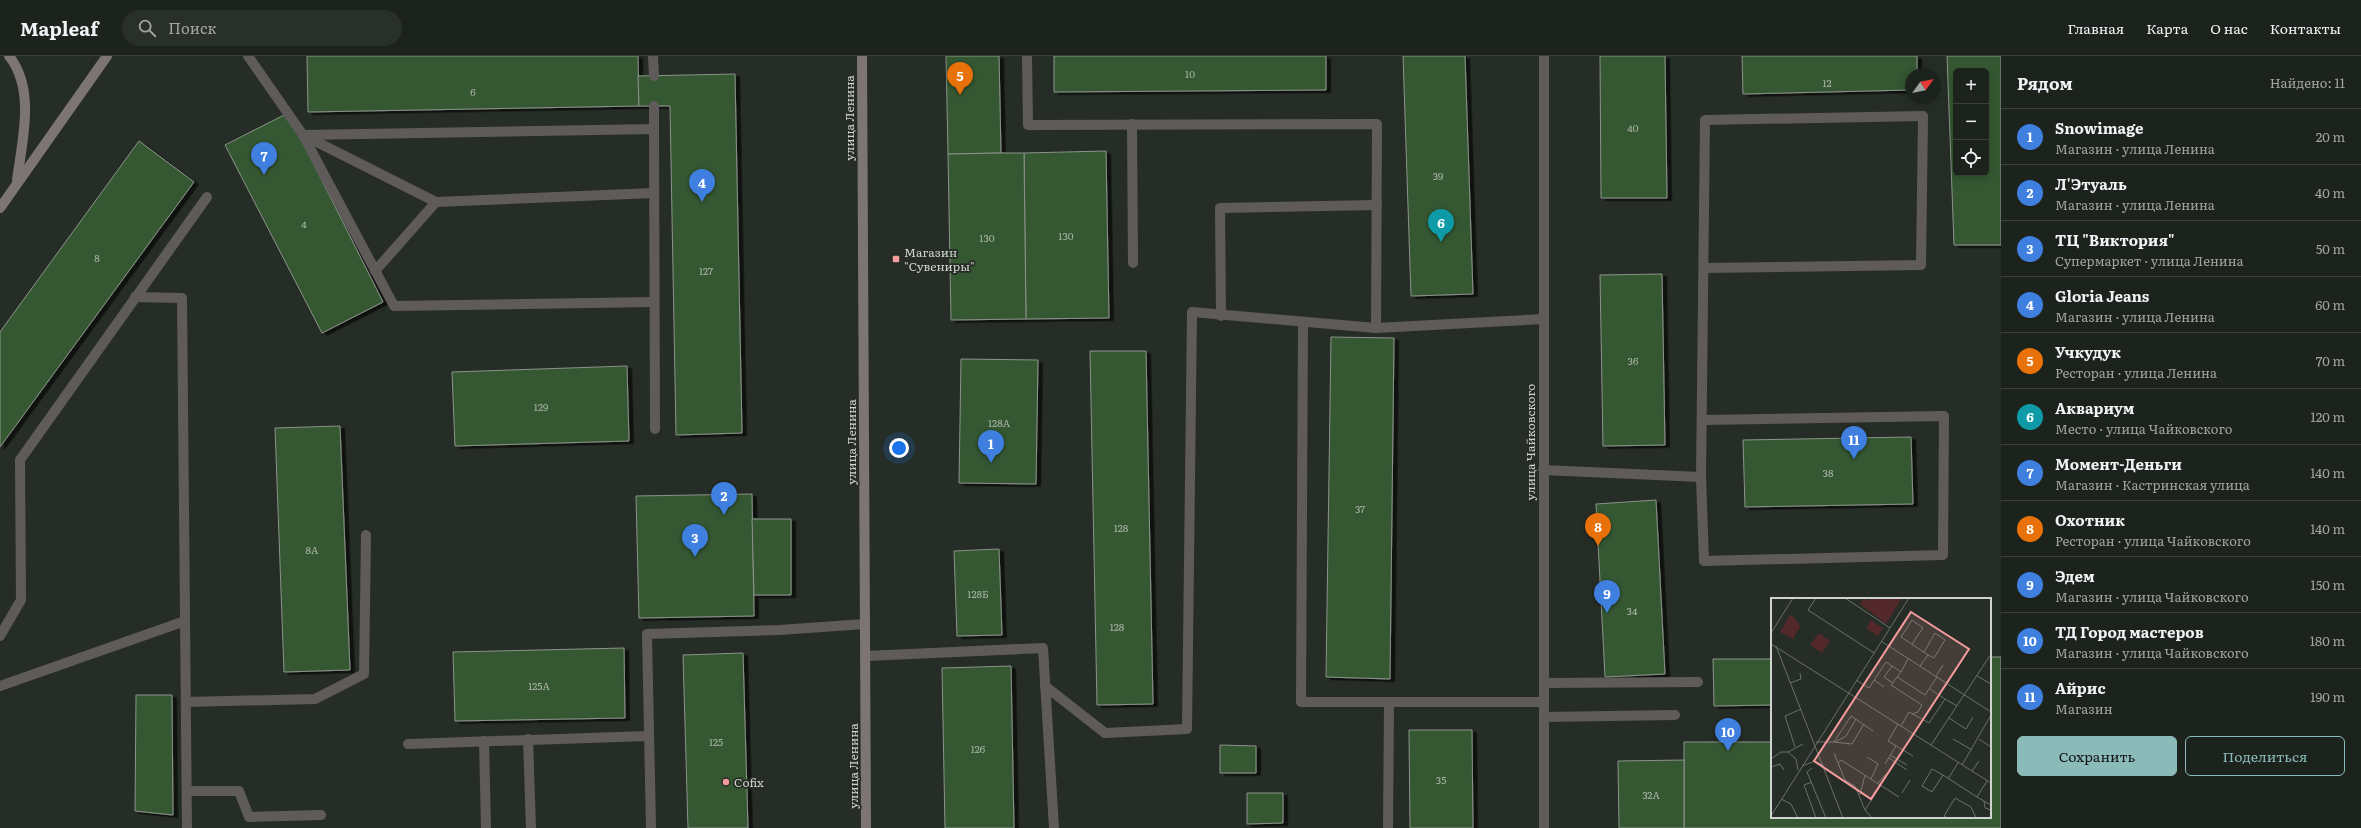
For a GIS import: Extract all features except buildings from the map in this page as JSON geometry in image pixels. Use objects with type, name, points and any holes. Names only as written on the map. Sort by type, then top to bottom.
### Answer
[{"type":"main road","points":[[9,56],[23,86],[25,112],[17,182]]},
{"type":"main road","points":[[0,208],[107,56]]},
{"type":"main road","name":"улица Ленина","points":[[862,56],[866,828]]},
{"type":"street","points":[[248,56],[304,135],[394,306],[654,302]]},
{"type":"street","points":[[654,56],[654,76]]},
{"type":"street","points":[[1028,56],[1028,125],[1377,124],[1376,328]]},
{"type":"street","name":"улица Чайковского","points":[[1544,56],[1544,828]]},
{"type":"street","points":[[654,106],[655,429]]},
{"type":"street","points":[[1702,420],[1944,416],[1943,555],[1704,561],[1701,478],[1705,120],[1923,116],[1921,265],[1704,268]]},
{"type":"street","points":[[1132,124],[1133,263]]},
{"type":"street","points":[[304,135],[654,129]]},
{"type":"street","points":[[304,135],[436,202],[654,193]]},
{"type":"street","points":[[0,636],[21,600],[20,460],[207,197]]},
{"type":"street","points":[[375,271],[436,202]]},
{"type":"street","points":[[1221,316],[1220,208],[1377,206]]},
{"type":"street","points":[[136,297],[182,298],[187,828]]},
{"type":"street","points":[[1045,686],[1105,733],[1187,729],[1192,312],[1221,316],[1376,328],[1543,319]]},
{"type":"street","points":[[1303,322],[1301,702],[1544,702]]},
{"type":"street","points":[[1544,470],[1701,478]]},
{"type":"street","points":[[186,702],[315,699],[364,674],[366,535]]},
{"type":"street","points":[[0,686],[185,621]]},
{"type":"street","points":[[651,828],[647,634],[779,630],[865,624]]},
{"type":"street","points":[[866,656],[1043,648],[1054,828]]},
{"type":"street","points":[[1544,683],[1698,682]]},
{"type":"street","points":[[1388,828],[1389,703]]},
{"type":"street","points":[[1544,717],[1675,715]]},
{"type":"street","points":[[408,744],[648,736]]},
{"type":"street","points":[[528,739],[531,828]]},
{"type":"street","points":[[484,741],[486,828]]},
{"type":"street","points":[[187,791],[239,791],[249,817],[322,815]]},
{"type":"place","name":"Учкудук","points":[[960,95]]},
{"type":"place","name":"Момент-Деньги","points":[[264,175]]},
{"type":"place","name":"Gloria Jeans","points":[[702,202]]},
{"type":"place","name":"Аквариум","points":[[1441,242]]},
{"type":"place","name":"Магазин \"Сувениры\"","points":[[896,259]]},
{"type":"place","name":"Айрис","points":[[1854,459]]},
{"type":"place","name":"Snowimage","points":[[991,463]]},
{"type":"place","name":"Л'Этуаль","points":[[724,515]]},
{"type":"place","name":"Охотник","points":[[1598,546]]},
{"type":"place","name":"ТЦ \"Виктория\"","points":[[695,557]]},
{"type":"place","name":"Эдем","points":[[1607,613]]},
{"type":"place","name":"ТД Город мастеров","points":[[1728,751]]},
{"type":"place","name":"Cofix","points":[[726,782]]}]
